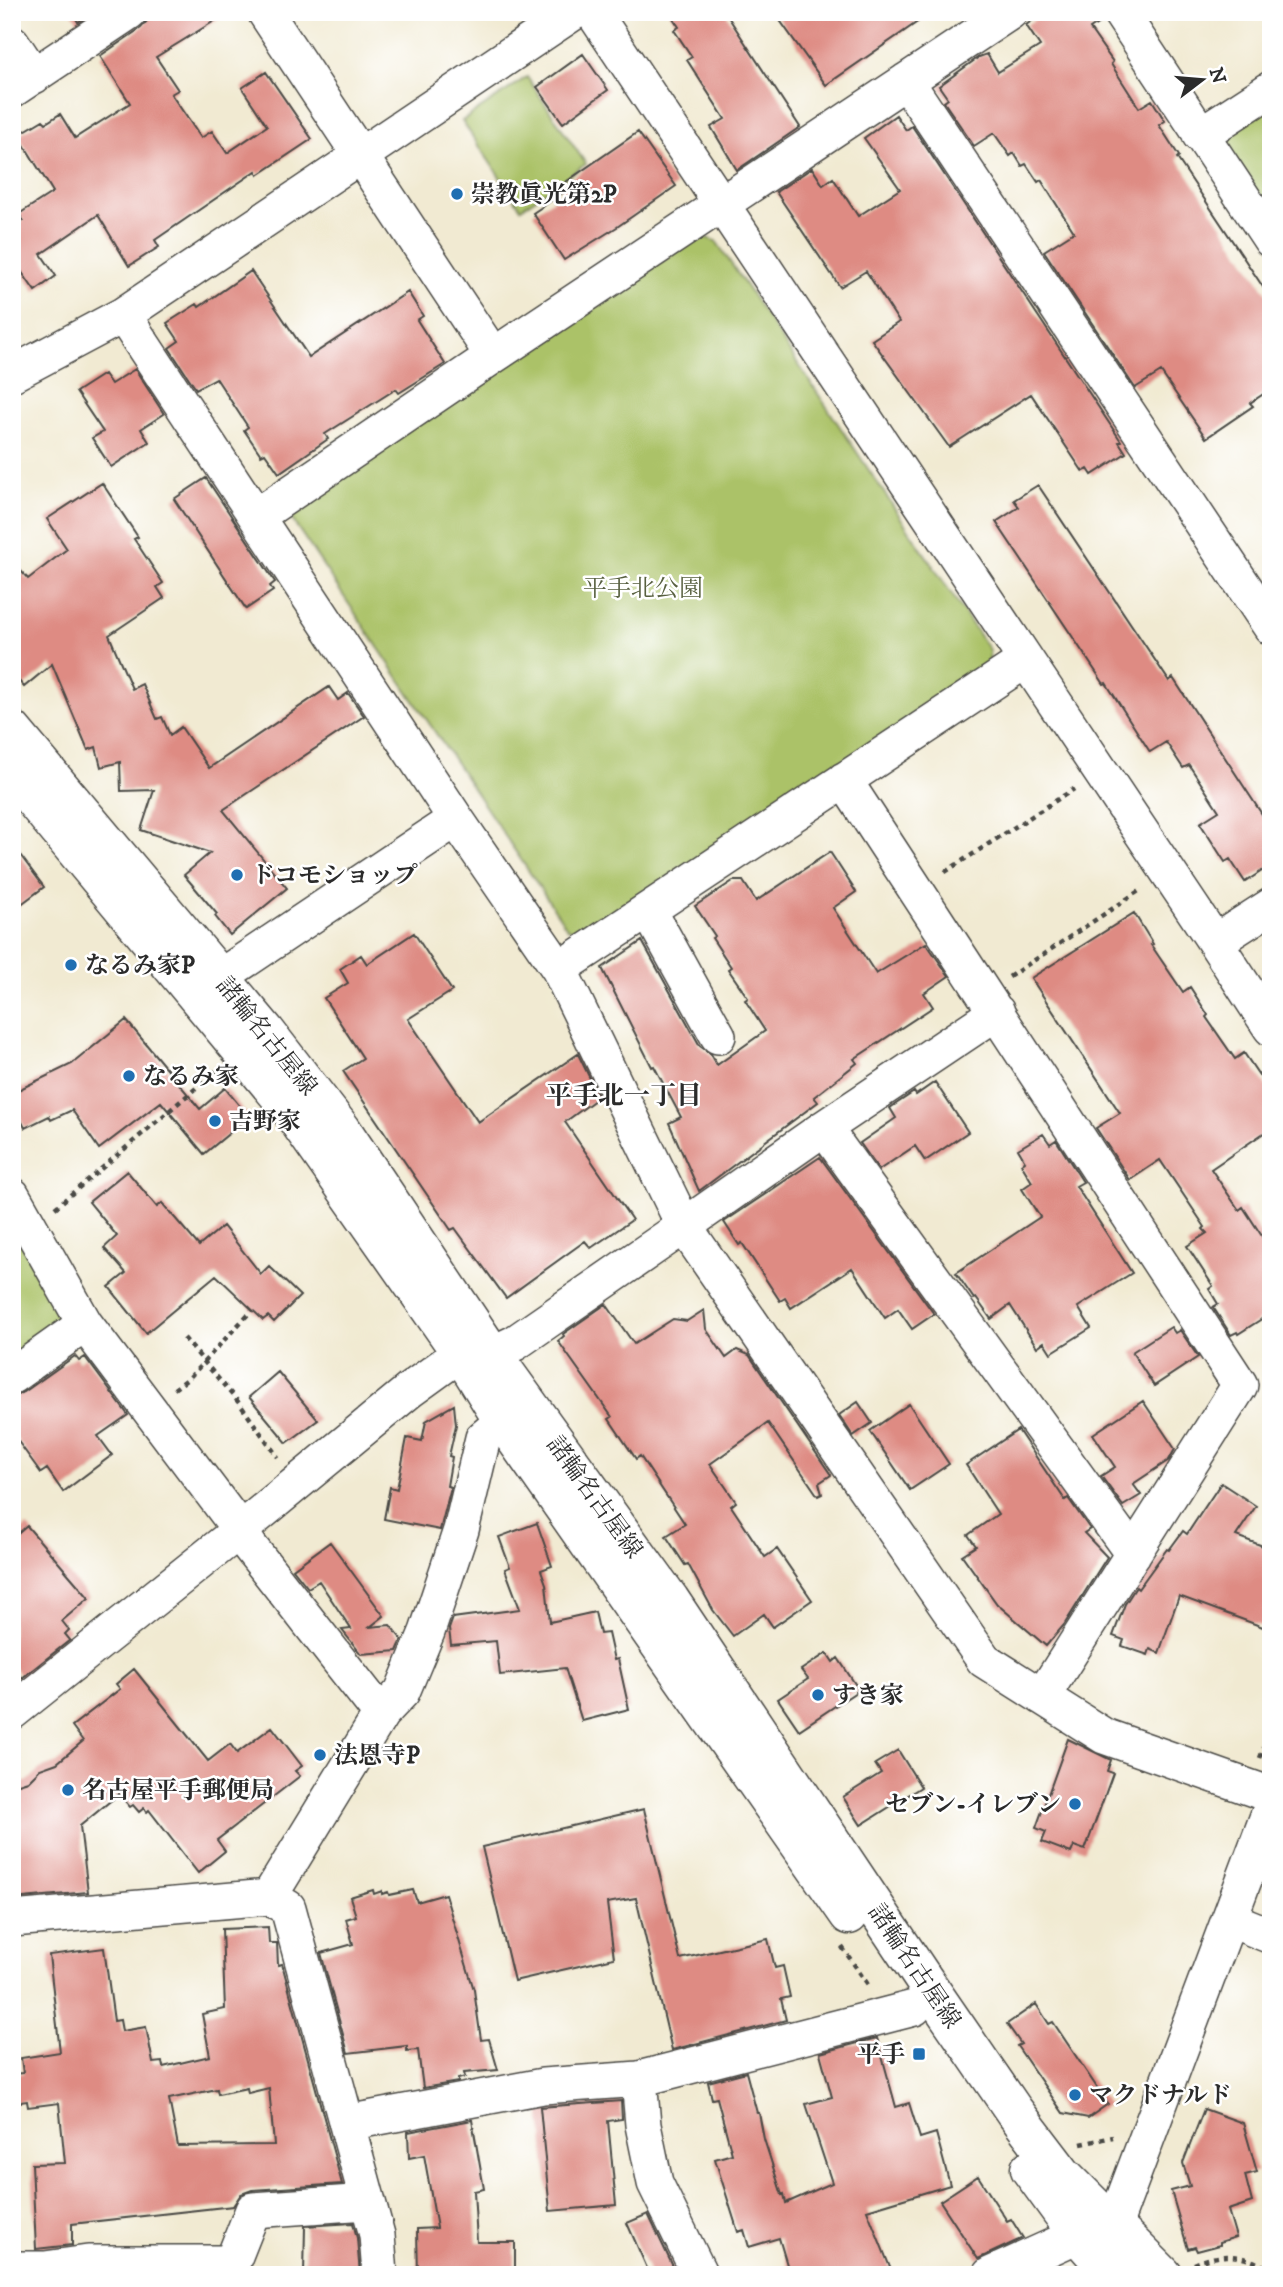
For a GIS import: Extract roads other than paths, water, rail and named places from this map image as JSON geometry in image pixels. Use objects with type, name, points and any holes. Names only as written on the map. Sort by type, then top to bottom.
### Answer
[{"type":"main road","name":"諸輪名古屋線","points":[[12,730],[220,977],[342,1130],[477,1354],[503,1420],[914,2008],[1096,2231],[1175,2271]]},
{"type":"main road","name":"諸輪名古屋線","points":[[12,774],[287,1105],[477,1354],[670,1600],[924,1980],[1014,2111],[1062,2174],[1096,2231]]},
{"type":"main road","points":[[1096,2231],[1105,2271]]},
{"type":"street","points":[[12,43],[23,83],[128,12]]},
{"type":"street","points":[[265,12],[493,356]]},
{"type":"street","points":[[12,374],[123,315],[574,12]]},
{"type":"street","points":[[593,12],[1271,1028]]},
{"type":"street","points":[[257,516],[1010,12]]},
{"type":"street","points":[[1120,12],[1271,240]]},
{"type":"street","points":[[906,81],[1271,627]]},
{"type":"street","points":[[1200,135],[1271,89]]},
{"type":"street","points":[[123,315],[456,819],[559,969],[684,1226],[984,1660],[1104,1736],[1271,1795]]},
{"type":"street","points":[[559,969],[1027,660]]},
{"type":"street","points":[[844,780],[1240,1385],[1042,1697]]},
{"type":"street","points":[[220,977],[456,819]]},
{"type":"street","points":[[1215,942],[1271,906]]},
{"type":"street","points":[[649,911],[718,1036]]},
{"type":"street","points":[[12,1712],[410,1390],[477,1354],[515,1343],[824,1128],[991,1002]]},
{"type":"street","points":[[824,1128],[1133,1554]]},
{"type":"street","points":[[12,1195],[22,1233],[85,1324],[240,1530],[250,1548],[381,1714]]},
{"type":"street","points":[[12,1376],[85,1324]]},
{"type":"street","points":[[269,1897],[381,1714],[401,1692],[427,1632],[461,1530],[483,1438],[503,1420]]},
{"type":"street","points":[[990,2275],[1096,2231],[1228,1919],[1271,1808]]},
{"type":"street","points":[[12,1919],[269,1897],[288,1908],[377,2235],[380,2275]]},
{"type":"street","points":[[1228,1919],[1271,1936]]},
{"type":"street","points":[[347,2123],[543,2086],[639,2079],[914,2008]]},
{"type":"street","points":[[639,2079],[643,2125],[655,2183],[701,2275]]},
{"type":"street","points":[[12,2269],[232,2263],[253,2210],[367,2202]]},
{"type":"place","name":"崇教眞光第2P","points":[[457,194]]},
{"type":"place","name":"ドコモショップ","points":[[237,875]]},
{"type":"place","name":"なるみ家P","points":[[71,965]]},
{"type":"place","name":"なるみ家","points":[[129,1076]]},
{"type":"place","name":"吉野家","points":[[215,1121]]},
{"type":"place","name":"すき家","points":[[818,1695]]},
{"type":"place","name":"法恩寺P","points":[[320,1755]]},
{"type":"place","name":"名古屋平手郵便局","points":[[68,1790]]},
{"type":"place","name":"セブン-イレブン","points":[[1075,1804]]},
{"type":"place","name":"平手","points":[[919,2054]]},
{"type":"place","name":"マクドナルド","points":[[1075,2095]]},
{"type":"district","name":"平手北一丁目","points":[[624,1095]]},
{"type":"park label","name":"平手北公園","points":[[643,588]]}]
